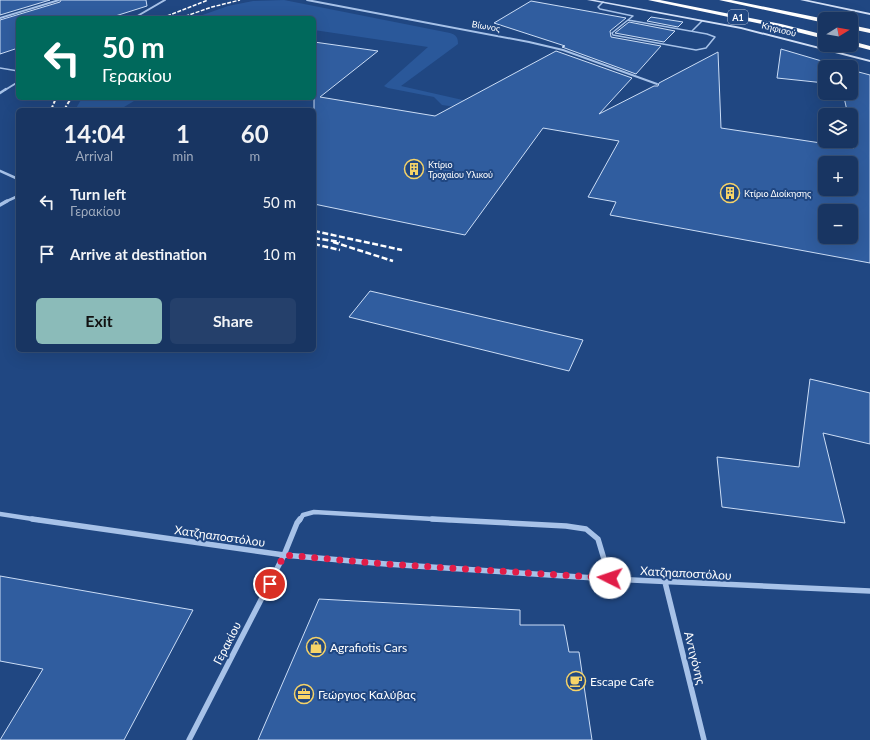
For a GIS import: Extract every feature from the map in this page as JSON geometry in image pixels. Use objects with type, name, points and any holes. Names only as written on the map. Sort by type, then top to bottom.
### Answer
[{"type":"highway","name":"Α1","points":[[651,0],[818,35]]},
{"type":"highway","name":"Α1","points":[[722,0],[818,20]]},
{"type":"highway","points":[[858,28],[870,31]]},
{"type":"highway","points":[[858,45],[870,48]]},
{"type":"main road","name":"Κηφισού","points":[[589,0],[741,28],[870,61]]},
{"type":"main road","points":[[802,0],[870,14]]},
{"type":"street","points":[[0,18],[57,0]]},
{"type":"street","points":[[137,16],[165,0]]},
{"type":"street","name":"Βίωνος","points":[[307,0],[530,42],[563,50],[657,84]]},
{"type":"street","points":[[0,93],[16,83]]},
{"type":"street","points":[[0,171],[16,178]]},
{"type":"street","points":[[0,205],[16,197]]},
{"type":"street","name":"Γερακίου","points":[[189,740],[284,555],[297,523],[303,514],[314,512],[566,526],[586,529],[598,539],[610,578]]},
{"type":"street","name":"Χατζηαποστόλου","points":[[0,514],[284,555],[386,564],[665,582],[870,591]]},
{"type":"street","name":"Αντιγόνης","points":[[665,582],[704,740]]},
{"type":"lane","points":[[603,2],[598,7],[600,9],[633,16],[628,20],[612,33],[613,35],[696,50],[706,48],[715,37],[713,35],[628,20]]},
{"type":"lane","points":[[692,31],[702,21]]},
{"type":"lane","points":[[0,68],[16,71]]},
{"type":"shaded area","points":[[284,0],[450,33],[457,38],[458,44],[401,86],[550,120],[442,105],[434,97],[384,86],[428,47],[316,30],[316,16],[200,16],[228,6],[253,1]]},
{"type":"shaded area","points":[[81,100],[136,100],[122,108],[76,108]]},
{"type":"building","points":[[0,0],[50,0],[0,15]]},
{"type":"building","points":[[61,0],[146,0],[147,6],[115,16],[16,16],[16,49],[0,54],[0,20],[60,2]]},
{"type":"building","points":[[531,1],[626,18],[610,31],[611,37],[661,46],[636,74],[562,47],[565,46],[494,23]]},
{"type":"building","points":[[651,17],[683,22],[678,27],[647,21]]},
{"type":"building","points":[[629,22],[675,31],[664,42],[615,33]]},
{"type":"building","points":[[316,42],[378,51],[320,97],[435,116],[556,51],[632,78],[599,114],[654,86],[658,86],[659,83],[718,52],[721,128],[818,143],[818,148],[858,148],[858,108],[846,108],[845,100],[858,100],[858,72],[870,75],[870,263],[610,215],[616,202],[588,197],[619,141],[543,128],[465,235],[316,204],[316,108],[314,108],[314,100],[316,100]]},
{"type":"building","points":[[781,49],[818,60],[818,82],[777,78]]},
{"type":"building","points":[[370,291],[583,340],[569,371],[349,317]]},
{"type":"building","points":[[810,379],[870,393],[870,444],[823,433],[845,523],[722,507],[717,457],[799,467]]},
{"type":"building","points":[[0,576],[193,610],[124,740],[0,740],[43,669],[0,661]]},
{"type":"building","points":[[319,599],[520,610],[520,625],[564,625],[569,652],[579,652],[592,740],[258,740]]},
{"type":"railway","points":[[167,16],[208,0]]},
{"type":"railway","points":[[186,16],[212,7],[240,0]]},
{"type":"railway","points":[[52,108],[55,100]]},
{"type":"railway","points":[[65,108],[70,100]]},
{"type":"railway","points":[[316,231],[402,250]]},
{"type":"railway","points":[[316,238],[340,242]]},
{"type":"railway","points":[[333,242],[393,261]]},
{"type":"railway","points":[[316,244],[340,250]]},
{"type":"place","name":"Κτίριο Τροχαίου Υλικού","points":[[414,169]]},
{"type":"place","name":"Κτίριο Διοίκησης","points":[[730,193]]},
{"type":"place","name":"Agrafiotis Cars","points":[[316,647]]},
{"type":"place","name":"Escape Cafe","points":[[576,681]]},
{"type":"place","name":"Γεώργιος Καλύβας","points":[[304,694]]},
{"type":"route","points":[[270,584],[284,555],[386,564],[610,578]]}]
